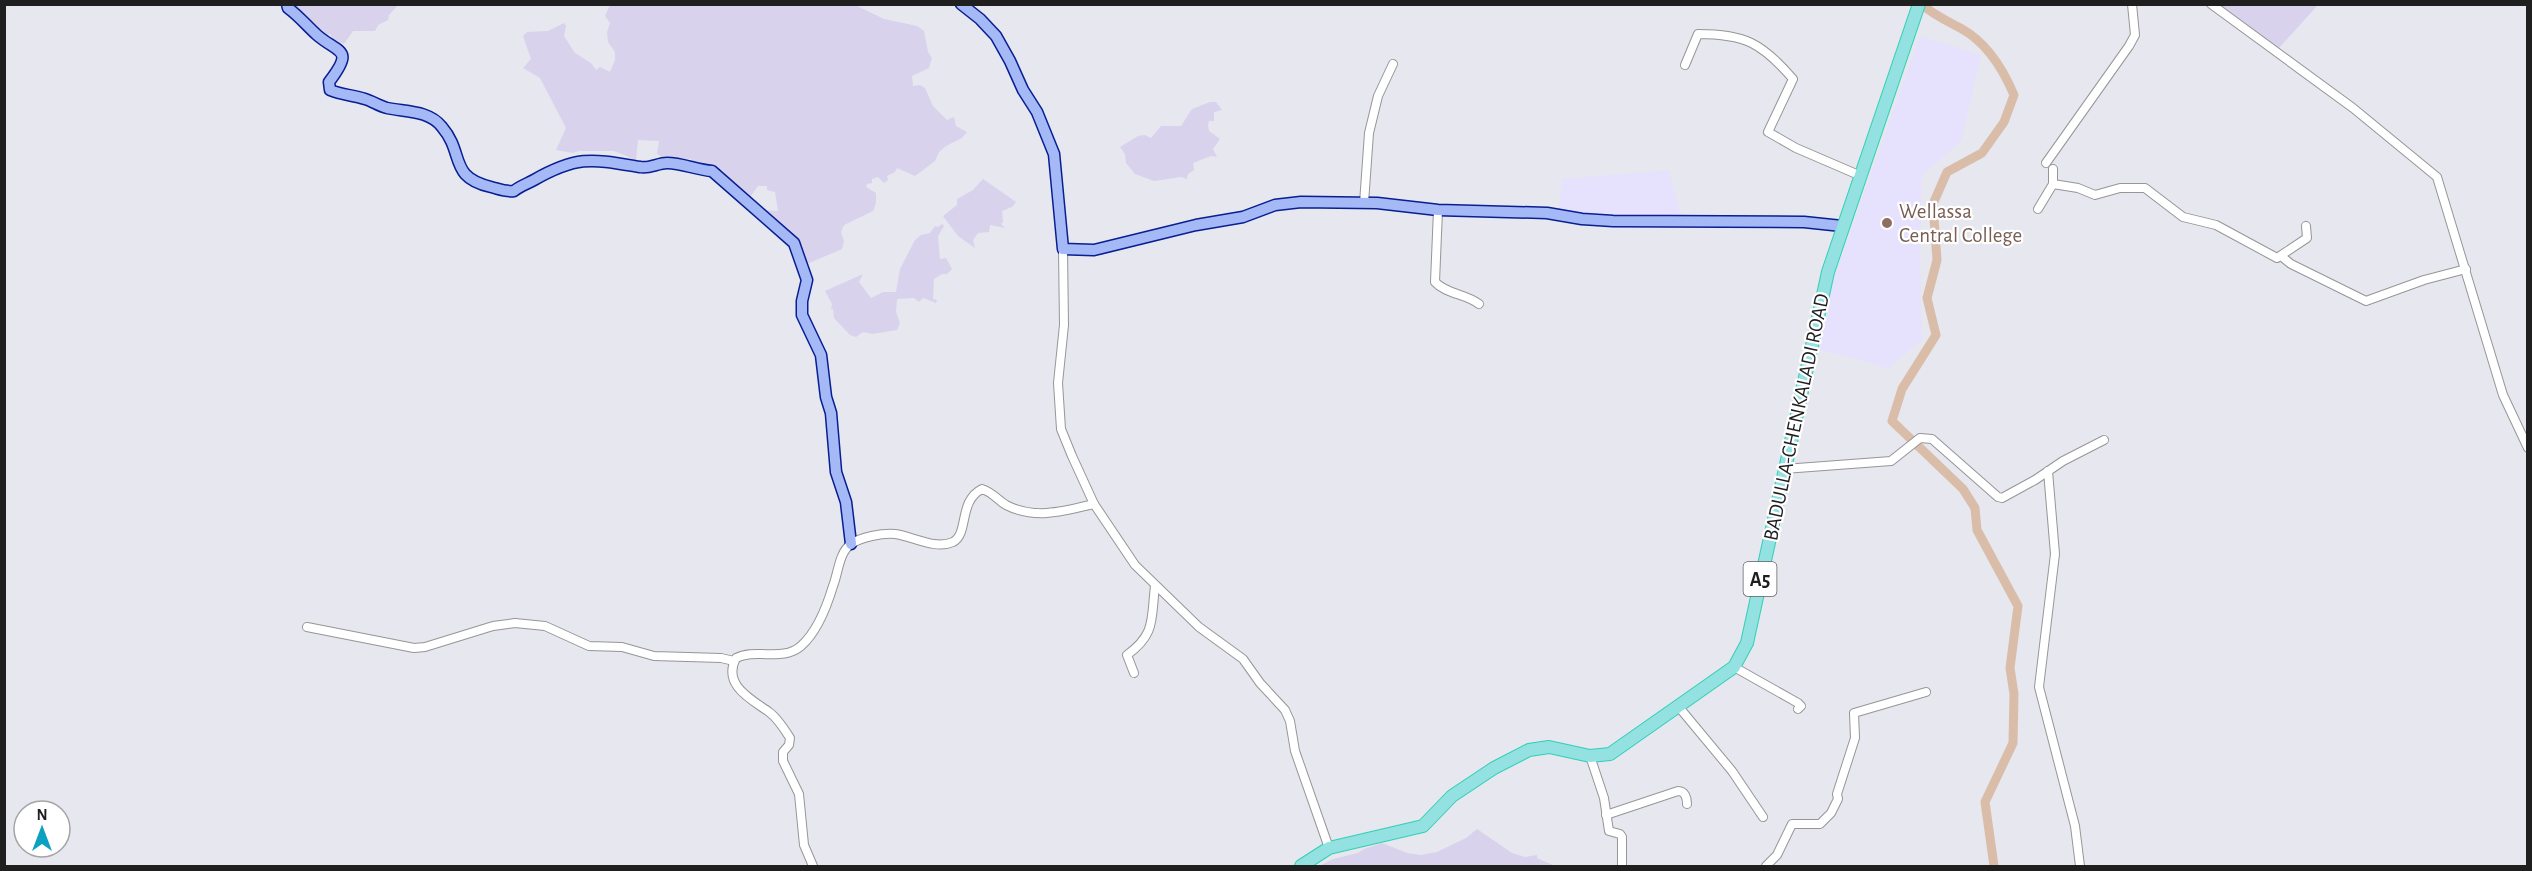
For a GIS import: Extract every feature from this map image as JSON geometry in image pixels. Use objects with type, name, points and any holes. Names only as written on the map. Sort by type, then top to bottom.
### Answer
[{"type":"highway","name":"BADULLA-CHENKALADI ROAD","points":[[1304,864],[1329,848],[1422,826],[1452,796],[1494,768],[1528,750],[1548,747],[1590,756],[1610,754],[1734,667],[1747,643],[1828,272],[1919,4]]},
{"type":"main road","points":[[287,4],[288,8],[318,36],[338,48],[342,56],[341,66],[329,82],[330,90],[429,117],[442,126],[462,172],[467,178],[480,185],[508,192],[514,191],[550,170],[570,162],[586,160],[617,162],[645,168],[666,163],[712,171],[794,243],[807,280],[802,301],[802,315],[821,355],[825,397],[831,413],[836,472],[846,502],[850,544]]},
{"type":"main road","points":[[961,4],[981,19],[996,36],[1011,61],[1023,90],[1037,112],[1054,154],[1063,249],[1094,250],[1196,225],[1244,217],[1275,205],[1301,201],[1364,203],[1438,210],[1547,213],[1613,221],[1793,222],[1842,226]]},
{"type":"street","points":[[2038,209],[2053,184],[2050,166],[2135,35],[2132,4]]},
{"type":"street","points":[[2211,4],[2353,108],[2437,177],[2503,395],[2528,448]]},
{"type":"street","points":[[1685,65],[1698,34],[1740,37],[1756,44],[1793,78],[1768,132],[1796,148],[1860,176]]},
{"type":"street","points":[[1364,203],[1369,133],[1378,96],[1393,64]]},
{"type":"street","points":[[2053,184],[2078,188],[2095,195],[2120,188],[2145,188],[2183,217],[2216,225],[2277,258],[2307,238],[2306,226]]},
{"type":"street","points":[[1438,210],[1435,282],[1440,288],[1479,304]]},
{"type":"street","points":[[1063,249],[1064,325],[1058,383],[1059,417],[1061,429],[1094,504],[1135,565],[1199,627],[1243,659],[1260,683],[1285,710],[1290,721],[1295,751],[1329,848]]},
{"type":"street","points":[[2281,256],[2291,264],[2366,301],[2424,280],[2466,269]]},
{"type":"street","points":[[1784,469],[1891,461],[1920,438],[1932,439],[1998,497],[2009,495],[2062,461],[2104,440]]},
{"type":"street","points":[[2048,471],[2055,554],[2039,687],[2075,826],[2080,867]]},
{"type":"street","points":[[813,867],[804,845],[799,794],[783,761],[783,752],[789,745],[790,738],[770,713],[746,698],[735,684],[732,666],[734,661],[741,656],[752,654],[786,654],[802,645],[817,624],[833,588],[842,556],[850,544],[876,536],[894,534],[931,543],[952,542],[957,539],[961,531],[968,503],[975,493],[982,489],[1005,504],[1032,514],[1063,511],[1094,504]]},
{"type":"street","points":[[1134,674],[1127,655],[1141,645],[1149,633],[1155,586]]},
{"type":"street","points":[[307,627],[414,648],[425,647],[493,626],[515,623],[559,631],[589,646],[622,647],[654,656],[721,658],[734,661]]},
{"type":"street","points":[[1734,667],[1798,702],[1801,706],[1798,709]]},
{"type":"street","points":[[1766,867],[1777,855],[1792,824],[1820,824],[1831,813],[1838,799],[1837,794],[1855,738],[1854,713],[1926,692]]},
{"type":"street","points":[[1678,706],[1732,771],[1763,817]]},
{"type":"street","points":[[1590,756],[1604,798],[1609,831],[1620,834],[1622,837],[1622,867]]},
{"type":"street","points":[[1606,815],[1678,791],[1684,794],[1687,804]]},
{"type":"shaded area","points":[[399,4],[389,15],[388,20],[378,25],[375,31],[353,31],[344,44],[333,39],[330,34],[326,36],[319,32],[305,14],[300,13],[294,5]]},
{"type":"shaded area","points":[[610,5],[855,5],[884,19],[917,26],[924,31],[928,52],[932,58],[929,68],[912,76],[913,86],[920,85],[925,88],[933,106],[947,120],[954,117],[956,126],[967,132],[962,138],[946,146],[939,152],[935,161],[915,176],[897,168],[895,172],[887,176],[888,180],[884,183],[878,177],[872,179],[872,183],[867,184],[866,187],[876,193],[873,211],[844,225],[841,232],[844,241],[842,249],[807,264],[762,210],[778,211],[775,192],[767,190],[767,186],[758,186],[751,196],[729,181],[723,171],[698,166],[691,159],[664,158],[657,154],[659,141],[638,140],[636,160],[614,151],[573,153],[556,150],[566,128],[540,78],[523,68],[531,59],[523,36],[527,32],[548,31],[564,23],[566,26],[564,36],[575,53],[591,63],[596,70],[600,67],[610,72],[615,60],[615,52],[608,42],[607,32],[610,23],[605,16]]},
{"type":"shaded area","points":[[2213,5],[2318,5],[2278,49]]},
{"type":"shaded area","name":"Wellassa Central College","points":[[1920,36],[1981,55],[1961,141],[1922,175],[1920,255],[1922,339],[1888,368],[1815,348],[1836,272]]},
{"type":"shaded area","points":[[1216,102],[1222,110],[1214,112],[1214,121],[1209,121],[1208,125],[1209,131],[1220,139],[1213,149],[1217,157],[1211,156],[1193,163],[1194,170],[1188,174],[1187,179],[1181,177],[1154,181],[1135,174],[1126,163],[1125,154],[1120,147],[1138,136],[1145,135],[1151,138],[1161,126],[1181,126],[1192,109]]},
{"type":"shaded area","points":[[1669,170],[1680,214],[1629,220],[1558,211],[1562,179]]},
{"type":"shaded area","points":[[983,179],[1016,202],[1012,207],[1002,211],[1003,222],[1001,224],[1005,228],[990,225],[989,232],[978,233],[973,240],[975,248],[958,236],[943,216],[957,205],[957,199],[973,190]]},
{"type":"shaded area","points":[[942,224],[944,226],[938,236],[940,259],[946,258],[952,269],[947,274],[934,279],[933,299],[937,300],[936,303],[923,298],[919,302],[914,298],[897,299],[896,312],[900,323],[897,330],[872,334],[863,332],[856,337],[850,335],[834,318],[832,304],[825,291],[863,274],[859,282],[871,298],[883,292],[896,292],[900,269],[915,240],[921,235],[930,233],[935,226]]},
{"type":"shaded area","points":[[1477,829],[1512,853],[1525,857],[1537,855],[1537,858],[1555,866],[1319,866],[1382,843],[1407,853],[1421,855],[1437,852],[1466,838]]},
{"type":"waterway","points":[[1921,4],[1971,35],[1987,49],[2005,76],[2014,95],[2004,122],[1982,153],[1947,172],[1933,204],[1937,260],[1927,298],[1936,335],[1902,389],[1892,421],[1963,489],[1975,508],[1977,530],[2018,606],[2010,668],[2014,694],[2013,743],[1985,802],[1994,866]]},
{"type":"place","name":"Wellassa Central College","points":[[1887,223]]}]
